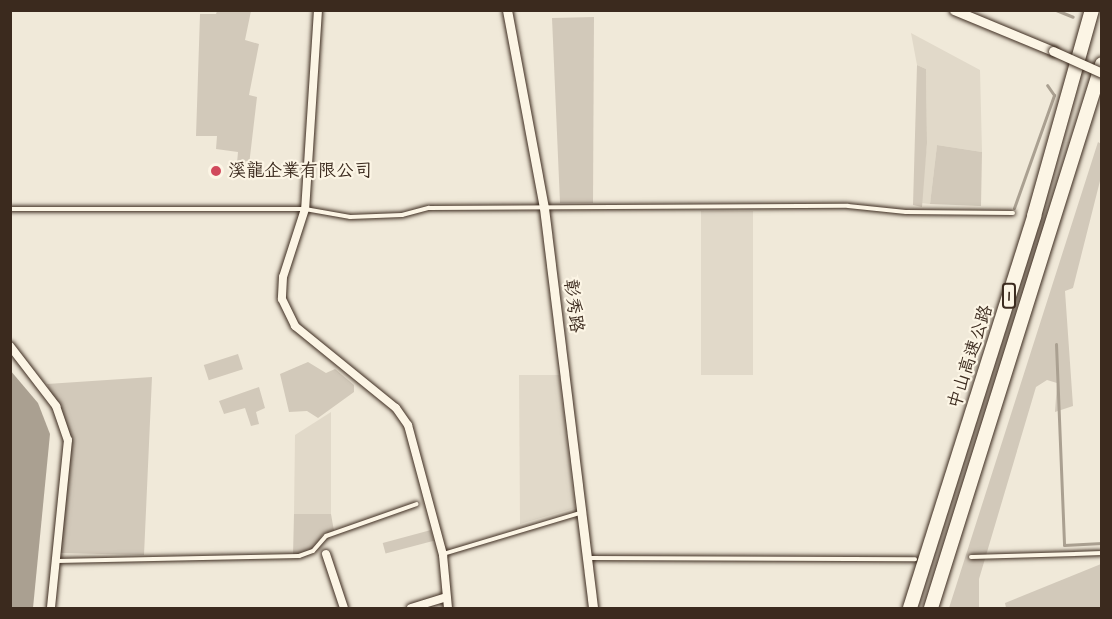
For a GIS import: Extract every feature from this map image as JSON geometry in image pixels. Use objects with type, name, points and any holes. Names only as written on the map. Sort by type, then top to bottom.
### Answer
[{"type":"highway","name":"中山高速公路","points":[[910,609],[1034,216],[1092,10]]},
{"type":"highway","name":"1","points":[[932,609],[1101,64]]},
{"type":"street","points":[[318,10],[305,209],[282,277],[284,306],[300,331],[403,416],[414,440],[443,555],[447,609]]},
{"type":"street","name":"彰秀路","points":[[507,10],[544,208],[593,609]]},
{"type":"street","points":[[954,10],[1053,51],[1101,74]]},
{"type":"street","points":[[10,346],[56,406],[66,431],[69,449],[51,609]]},
{"type":"street","points":[[326,554],[344,609]]},
{"type":"street","points":[[411,609],[447,597]]},
{"type":"lane","points":[[10,208],[305,209],[350,217],[402,215],[429,208],[848,206],[906,212],[1013,213]]},
{"type":"lane","points":[[57,561],[299,556],[313,551],[326,536],[417,504]]},
{"type":"lane","points":[[443,555],[582,513]]},
{"type":"lane","points":[[971,557],[1101,553]]},
{"type":"lane","points":[[588,558],[915,559]]},
{"type":"shaded area","points":[[217,11],[251,11],[245,40],[259,44],[249,95],[257,97],[249,165],[237,163],[238,152],[216,149],[217,136],[196,136],[200,14],[216,14]]},
{"type":"shaded area","points":[[594,17],[593,203],[560,203],[552,18]]},
{"type":"shaded area","points":[[911,33],[980,70],[982,152],[937,145],[930,204],[921,203],[927,143],[926,69],[917,65]]},
{"type":"shaded area","points":[[917,65],[926,69],[927,143],[922,207],[913,205]]},
{"type":"shaded area","points":[[1098,142],[1101,144],[1101,177],[1073,288],[1065,291],[1073,406],[1055,412],[1057,383],[1047,380],[1036,387],[979,579],[979,608],[949,608]]},
{"type":"shaded area","points":[[937,145],[982,152],[981,206],[930,204]]},
{"type":"shaded area","points":[[701,211],[753,211],[753,375],[701,375]]},
{"type":"shaded area","points":[[238,354],[243,369],[209,380],[204,365]]},
{"type":"shaded area","points":[[308,362],[326,373],[335,369],[354,385],[354,392],[318,418],[307,411],[289,412],[280,374]]},
{"type":"shaded area","points":[[10,370],[38,403],[50,434],[33,608],[11,608]]},
{"type":"shaded area","points":[[519,375],[559,375],[575,508],[520,524]]},
{"type":"shaded area","points":[[152,377],[144,555],[60,553],[65,427],[47,384]]},
{"type":"shaded area","points":[[259,387],[265,408],[256,412],[259,424],[251,426],[245,408],[224,414],[219,401]]},
{"type":"shaded area","points":[[331,412],[331,514],[294,514],[295,435]]},
{"type":"shaded area","points":[[294,514],[331,514],[334,531],[322,535],[311,554],[293,556]]},
{"type":"shaded area","points":[[431,530],[434,541],[386,554],[383,543]]},
{"type":"shaded area","points":[[1101,564],[1101,608],[1006,608],[1005,603]]},
{"type":"waterway","points":[[1056,10],[1073,17]]},
{"type":"waterway","points":[[1014,208],[1054,95],[1047,85]]},
{"type":"waterway","points":[[1056,344],[1064,545],[1102,543]]},
{"type":"place","name":"溪龍企業有限公司","points":[[216,171]]}]
